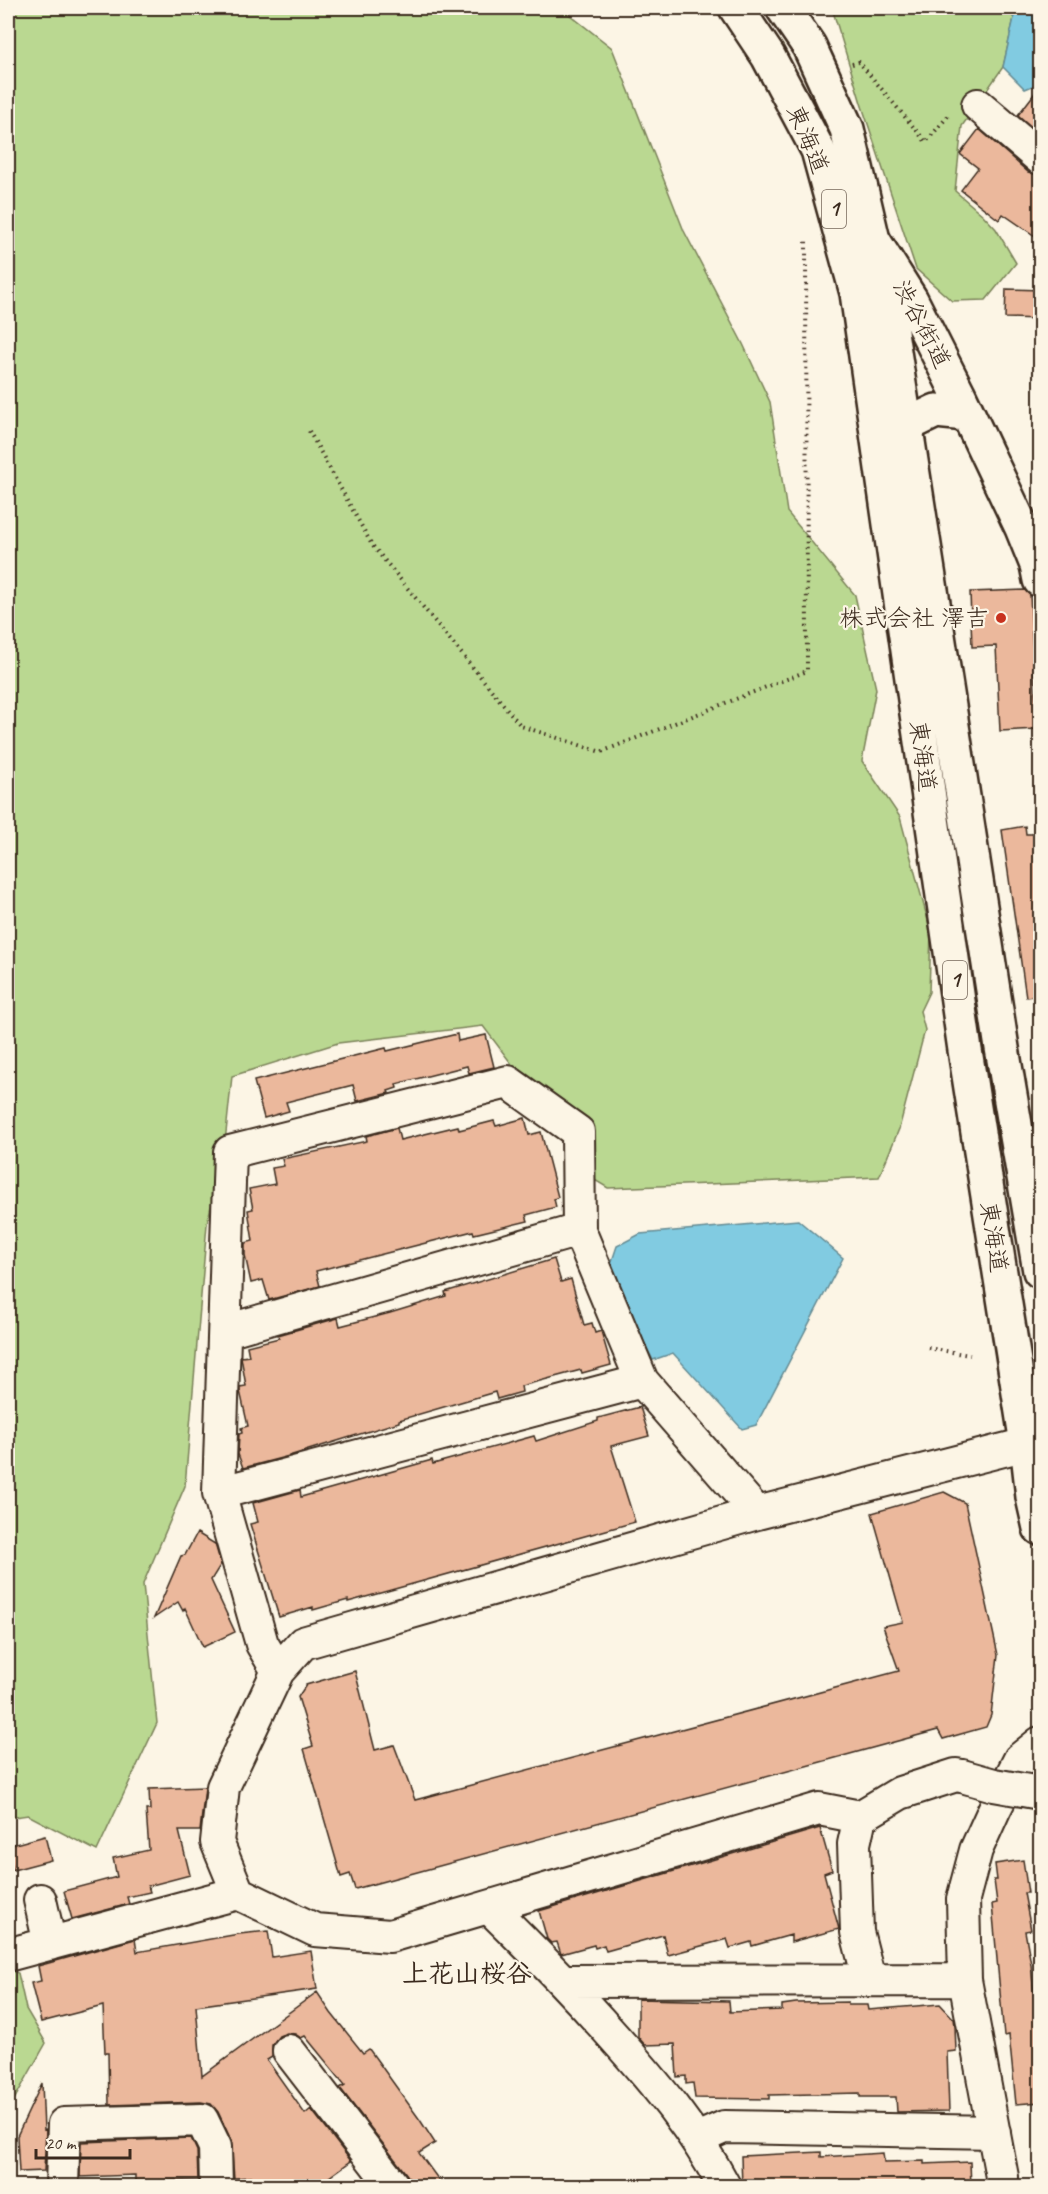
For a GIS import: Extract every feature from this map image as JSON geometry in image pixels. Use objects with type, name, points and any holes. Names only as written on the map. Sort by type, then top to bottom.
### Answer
[{"type":"main road","name":"東海道","points":[[736,8],[768,56],[818,150],[857,293],[963,1039],[1027,1444],[1033,1497],[1041,1528]]},
{"type":"main road","name":"東海道","points":[[783,8],[809,46],[847,129],[884,287],[1002,1048],[1033,1184],[1041,1271]]},
{"type":"main road","name":"渋谷街道","points":[[872,238],[911,300],[958,393],[1022,528],[1041,580]]},
{"type":"main road","points":[[905,426],[936,411],[966,414]]},
{"type":"street","points":[[965,109],[1041,158]]},
{"type":"street","points":[[278,1671],[262,1644],[219,1492],[230,1152],[508,1082],[578,1132],[579,1230],[642,1381],[757,1513]]},
{"type":"street","points":[[226,1331],[579,1230]]},
{"type":"street","points":[[219,1492],[642,1381]]},
{"type":"street","points":[[238,1893],[217,1842],[223,1786],[278,1671],[303,1643],[757,1513],[1027,1444]]},
{"type":"street","points":[[1001,2187],[1002,2177],[965,1980],[963,1899],[976,1850],[1020,1759],[1041,1743]]},
{"type":"street","points":[[11,1954],[238,1893],[315,1930],[390,1936],[819,1809],[860,1817],[900,1793],[956,1775],[994,1785],[1041,1793]]},
{"type":"street","points":[[860,1817],[854,1845],[858,1932],[869,1979]]},
{"type":"street","points":[[40,1900],[50,1944]]},
{"type":"street","points":[[489,1907],[563,1981],[656,2084],[697,2139],[724,2187]]},
{"type":"street","points":[[563,1981],[965,1980]]},
{"type":"street","points":[[288,2051],[393,2187]]},
{"type":"street","points":[[62,2187],[64,2124],[202,2120],[215,2147],[216,2187]]},
{"type":"street","points":[[697,2139],[724,2127],[994,2132]]},
{"type":"path","points":[[851,65],[859,62],[926,142],[965,109]]},
{"type":"path","points":[[309,431],[372,544],[520,726],[601,752],[807,671],[806,233]]},
{"type":"path","points":[[928,1348],[970,1355]]},
{"type":"green space","points":[[8,8],[561,8],[612,48],[684,231],[743,344],[770,402],[787,512],[855,595],[876,689],[862,761],[900,817],[931,932],[929,992],[920,1011],[925,1030],[899,1129],[879,1177],[608,1188],[593,1179],[483,1026],[338,1043],[232,1076],[225,1142],[207,1224],[185,1486],[143,1584],[157,1723],[97,1851],[28,1815],[8,1818]]},
{"type":"green space","points":[[832,8],[1007,8],[1014,18],[1003,67],[962,126],[955,191],[996,229],[1016,263],[986,300],[952,301],[916,269]]},
{"type":"green space","points":[[8,1970],[18,1973],[26,2009],[46,2043],[15,2098],[8,2099]]},
{"type":"water","points":[[1007,8],[1040,8],[1040,83],[1025,89],[1003,67],[1014,18]]},
{"type":"water","points":[[798,1220],[843,1258],[756,1425],[742,1429],[673,1353],[653,1360],[608,1273],[617,1246],[640,1234]]},
{"type":"building","points":[[1041,85],[1041,135],[1018,115]]},
{"type":"building","points":[[979,129],[1028,172],[1041,175],[1041,240],[1003,214],[999,220],[961,190],[978,168],[960,154]]},
{"type":"building","points":[[1006,289],[1041,290],[1041,319],[1005,318]]},
{"type":"building","points":[[1025,590],[1030,595],[1037,729],[1000,731],[996,646],[972,647],[970,592]]},
{"type":"building","points":[[1025,826],[1026,834],[1034,834],[1041,882],[1041,995],[1026,997],[1002,830]]},
{"type":"building","points":[[457,1034],[458,1041],[486,1035],[494,1067],[469,1073],[467,1066],[396,1084],[397,1088],[388,1091],[389,1093],[357,1101],[353,1085],[286,1102],[289,1111],[264,1118],[254,1081],[386,1048],[387,1051]]},
{"type":"building","points":[[525,1118],[529,1135],[541,1132],[558,1197],[554,1199],[556,1207],[526,1215],[528,1221],[474,1234],[473,1231],[316,1271],[320,1286],[269,1300],[263,1280],[251,1283],[245,1255],[245,1243],[253,1241],[248,1210],[253,1209],[249,1189],[275,1184],[272,1168],[284,1166],[282,1159],[367,1141],[366,1136],[397,1128],[400,1140],[458,1126],[459,1130],[494,1121],[496,1126]]},
{"type":"building","points":[[554,1259],[561,1282],[571,1279],[584,1325],[592,1323],[595,1333],[601,1331],[611,1365],[582,1373],[581,1370],[521,1386],[522,1392],[497,1399],[495,1392],[243,1468],[238,1454],[239,1434],[242,1433],[241,1428],[248,1426],[240,1387],[246,1386],[241,1357],[249,1356],[247,1346],[338,1318],[340,1326],[390,1313],[446,1296],[445,1292]]},
{"type":"building","points":[[640,1407],[649,1436],[611,1446],[635,1522],[348,1602],[348,1600],[313,1610],[313,1607],[279,1617],[250,1524],[258,1522],[253,1503],[300,1490],[301,1497],[432,1460],[433,1464],[534,1436],[536,1441],[598,1421],[598,1418]]},
{"type":"building","points":[[944,1492],[965,1503],[998,1655],[991,1715],[986,1727],[943,1739],[938,1730],[355,1889],[350,1874],[341,1877],[304,1749],[313,1746],[298,1697],[306,1685],[355,1671],[375,1750],[394,1745],[415,1800],[899,1671],[883,1626],[903,1622],[872,1513]]},
{"type":"building","points":[[197,1533],[215,1544],[221,1564],[211,1580],[235,1632],[203,1647],[185,1608],[183,1611],[178,1602],[154,1618],[181,1556],[185,1555]]},
{"type":"building","points":[[205,1787],[200,1831],[179,1831],[190,1875],[148,1886],[150,1892],[127,1897],[129,1904],[72,1919],[64,1891],[117,1877],[113,1858],[149,1850],[146,1810],[150,1810],[149,1789]]},
{"type":"building","points":[[820,1828],[832,1870],[824,1873],[839,1929],[791,1942],[791,1935],[752,1946],[751,1942],[730,1948],[727,1939],[668,1955],[663,1935],[606,1951],[604,1945],[595,1948],[594,1945],[561,1954],[557,1942],[551,1943],[547,1939],[539,1911]]},
{"type":"building","points":[[45,1836],[51,1860],[13,1870],[8,1846]]},
{"type":"building","points":[[1023,1860],[1028,1893],[1024,1893],[1031,1930],[1025,1931],[1031,1964],[1038,2037],[1041,2037],[1041,2102],[1016,2104],[1009,2035],[1004,2036],[992,1904],[997,1903],[994,1880],[997,1880],[995,1864]]},
{"type":"building","points":[[268,1931],[272,1957],[311,1951],[317,1989],[196,2006],[202,2076],[317,1992],[363,2053],[369,2049],[435,2143],[419,2153],[444,2187],[413,2187],[407,2175],[340,2088],[345,2085],[305,2036],[301,2038],[287,2033],[279,2036],[272,2045],[272,2057],[267,2060],[305,2114],[311,2109],[351,2161],[325,2180],[253,2183],[253,2177],[234,2178],[231,2140],[218,2112],[211,2104],[201,2102],[109,2105],[108,2053],[105,2053],[103,2006],[41,2022],[31,1983],[41,1981],[38,1966],[135,1939],[137,1952]]},
{"type":"building","points":[[638,1999],[729,2001],[730,2012],[782,2010],[782,2005],[796,2003],[848,2002],[848,2005],[867,2005],[868,2010],[940,2004],[954,2019],[955,2026],[956,2051],[947,2052],[949,2111],[897,2112],[896,2097],[860,2097],[860,2093],[769,2095],[769,2099],[695,2098],[693,2083],[686,2084],[686,2076],[677,2077],[675,2044],[645,2045],[638,2037]]},
{"type":"building","points":[[42,2083],[44,2130],[46,2129],[44,2171],[19,2172],[17,2136]]},
{"type":"building","points":[[191,2138],[197,2151],[198,2180],[135,2181],[135,2175],[80,2177],[81,2142]]},
{"type":"building","points":[[821,2152],[821,2157],[883,2153],[884,2162],[924,2161],[924,2164],[970,2162],[971,2187],[742,2187],[741,2156]]},
{"type":"place","name":"株式会社 澤吉","points":[[1001,618]]},
{"type":"district","name":"上花山桜谷","points":[[467,1973]]}]
